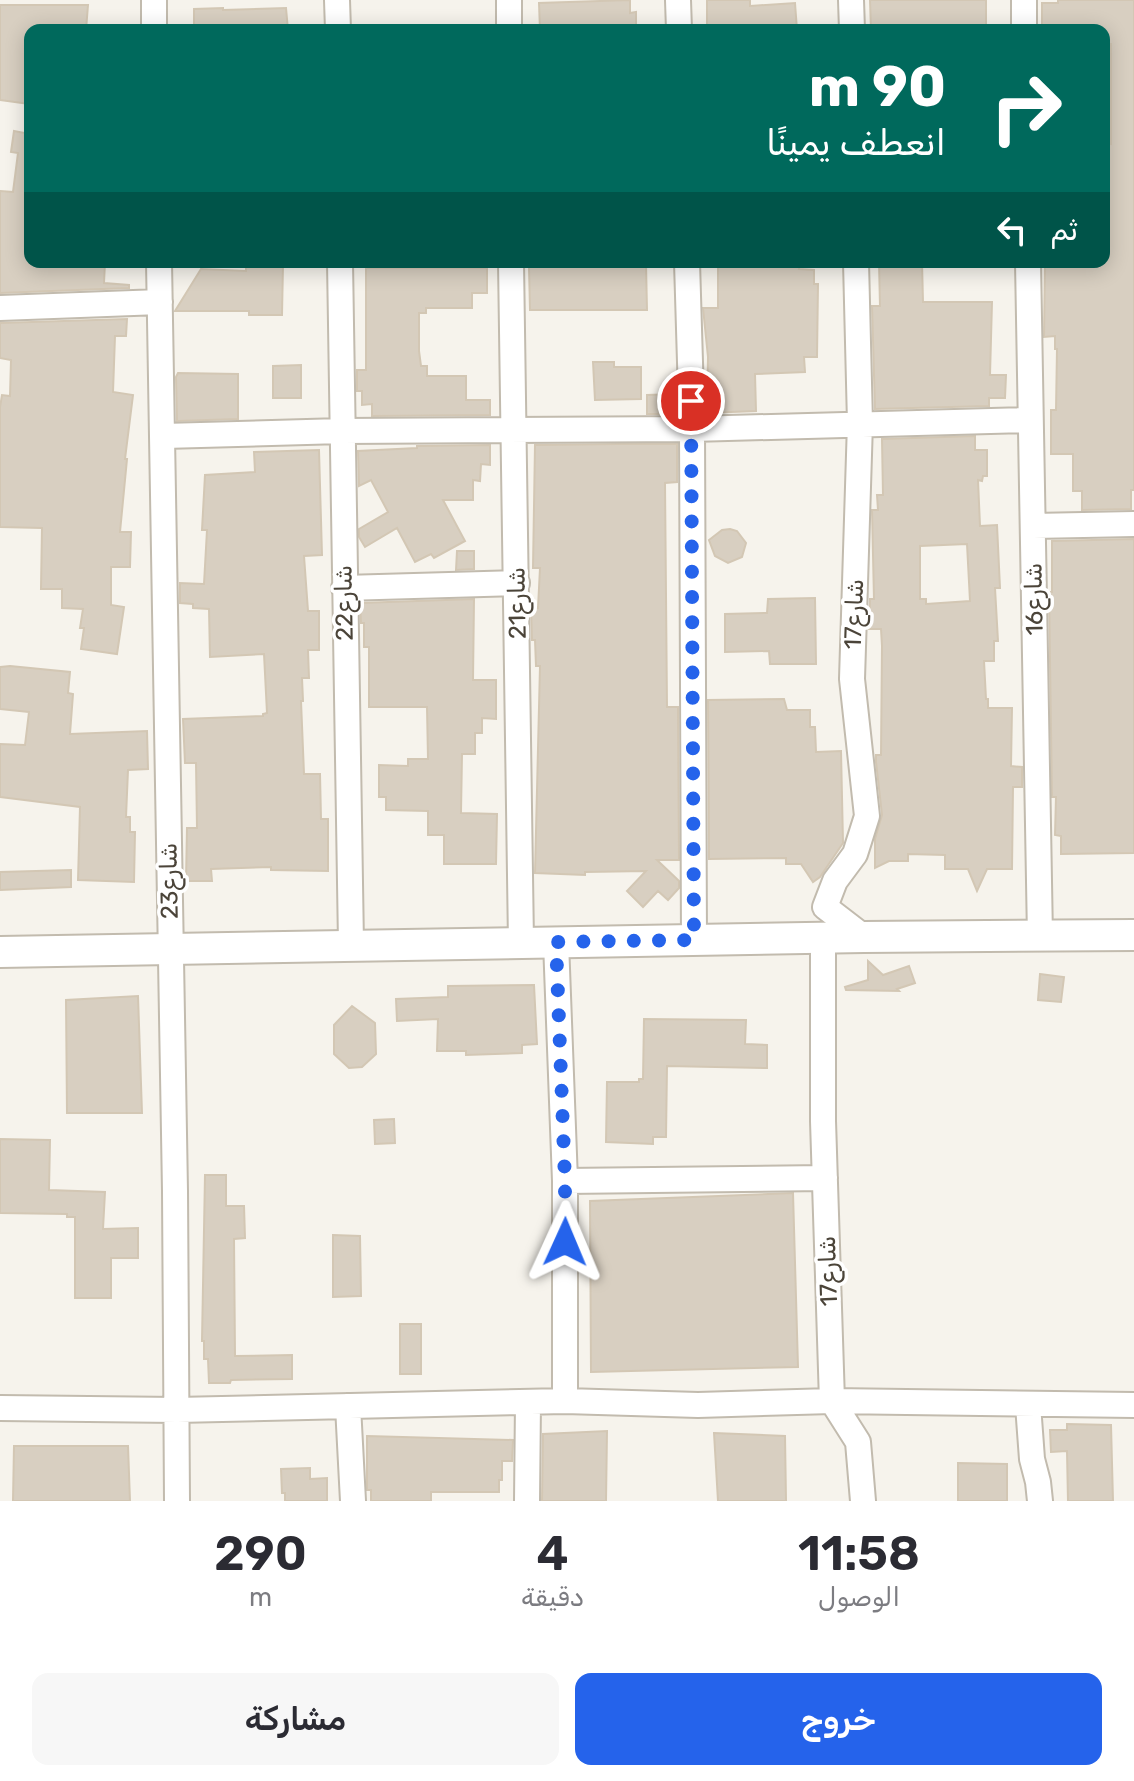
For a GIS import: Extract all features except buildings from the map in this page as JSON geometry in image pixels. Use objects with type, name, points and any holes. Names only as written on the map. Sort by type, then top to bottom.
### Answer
[{"type":"street","points":[[154,0],[154,24]]},
{"type":"street","points":[[337,0],[338,24]]},
{"type":"street","points":[[509,0],[509,24]]},
{"type":"street","points":[[678,0],[679,24]]},
{"type":"street","points":[[851,0],[852,24]]},
{"type":"street","points":[[1024,0],[1024,24]]},
{"type":"street","name":"شارع23","points":[[159,268],[164,436],[177,1501]]},
{"type":"street","name":"شارع22","points":[[340,268],[351,944]]},
{"type":"street","name":"شارع21","points":[[511,268],[521,943]]},
{"type":"street","points":[[687,268],[692,429],[694,940]]},
{"type":"street","name":"شارع17","points":[[856,268],[860,423],[852,679],[867,816],[855,854],[835,881],[825,907],[864,937]]},
{"type":"street","name":"شارع16","points":[[1028,268],[1040,937]]},
{"type":"street","points":[[0,308],[160,302]]},
{"type":"street","points":[[164,436],[342,431],[692,429],[1030,420]]},
{"type":"street","points":[[1033,526],[1134,524]]},
{"type":"street","points":[[344,588],[517,583]]},
{"type":"street","points":[[0,952],[351,944],[1134,935]]},
{"type":"street","name":"شارع17","points":[[823,938],[825,1178],[832,1401]]},
{"type":"street","points":[[556,942],[565,1181],[565,1401]]},
{"type":"street","points":[[565,1181],[825,1178]]},
{"type":"street","points":[[0,1408],[177,1410],[565,1401],[698,1405],[832,1401],[1134,1405]]},
{"type":"street","points":[[832,1401],[858,1442],[863,1501]]},
{"type":"street","points":[[527,1501],[528,1402]]},
{"type":"street","points":[[1028,1405],[1032,1459],[1040,1501]]},
{"type":"street","points":[[348,1406],[353,1501]]},
{"type":"route","points":[[565,1242],[556,942],[694,940],[691,401]]}]
